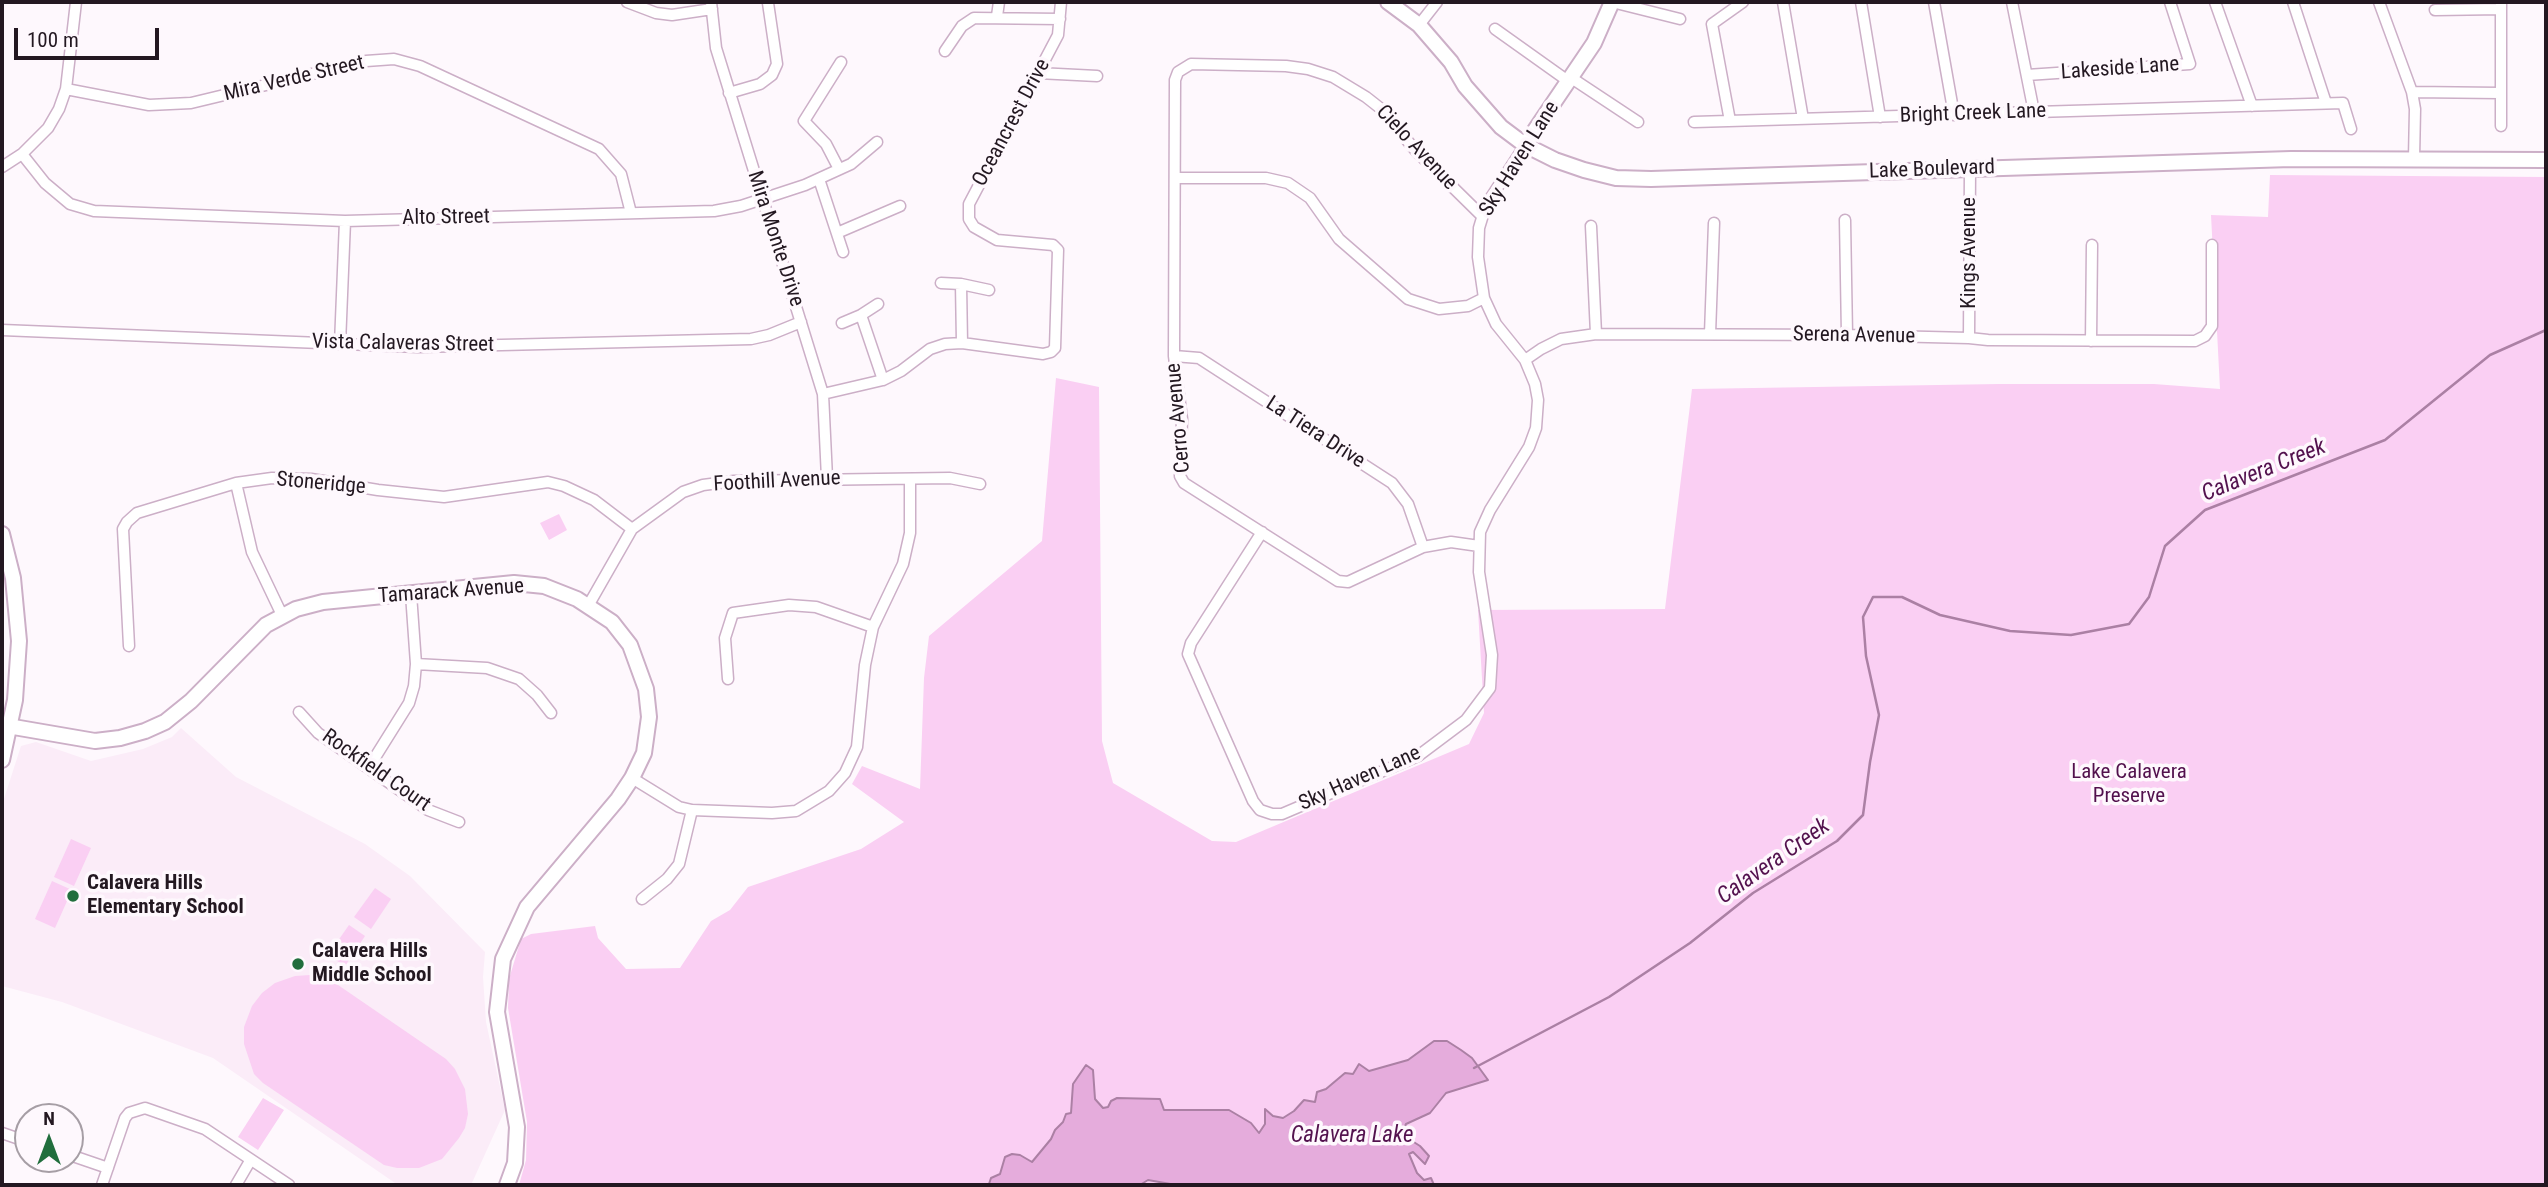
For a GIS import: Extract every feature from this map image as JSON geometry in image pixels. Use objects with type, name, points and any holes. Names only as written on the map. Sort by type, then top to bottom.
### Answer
[{"type":"main road","name":"Lake Boulevard","points":[[1388,2],[1419,25],[1451,62],[1465,86],[1501,127],[1525,145],[1555,160],[1584,170],[1631,179],[2291,159],[2546,160]]},
{"type":"main road","name":"Sky Haven Lane","points":[[1525,145],[1594,43],[1612,2]]},
{"type":"main road","points":[[2,534],[13,578],[19,641],[15,700],[5,726],[2,760]]},
{"type":"main road","name":"Tamarack Avenue","points":[[5,726],[95,741],[145,731],[174,716],[266,625],[282,615],[323,602],[514,583],[544,586],[588,606],[612,622],[630,645],[646,689],[649,717],[644,753],[618,799],[527,908],[503,959],[497,1012],[517,1127],[515,1163],[508,1185]]},
{"type":"street","points":[[2,167],[22,154],[48,128],[59,109],[66,89],[76,2]]},
{"type":"street","points":[[627,2],[656,13],[673,15],[711,5]]},
{"type":"street","points":[[997,16],[999,2]]},
{"type":"street","name":"Oceancrest Drive","points":[[962,343],[1043,354],[1055,348],[1058,250],[1055,247],[997,240],[974,227],[969,219],[969,204],[1058,35],[1061,2]]},
{"type":"street","points":[[1419,25],[1437,2]]},
{"type":"street","points":[[1612,2],[1680,19]]},
{"type":"street","points":[[1730,121],[1712,24],[1743,2]]},
{"type":"street","points":[[1783,2],[1803,119]]},
{"type":"street","points":[[1861,2],[1880,117]]},
{"type":"street","points":[[1934,2],[1954,114]]},
{"type":"street","points":[[2012,2],[2034,112]]},
{"type":"street","name":"Lakeside Lane","points":[[2027,75],[2190,64],[2170,2]]},
{"type":"street","points":[[2215,2],[2252,106]]},
{"type":"street","points":[[2293,2],[2326,103],[2343,103],[2351,130]]},
{"type":"street","points":[[2379,2],[2412,92],[2415,109],[2414,159]]},
{"type":"street","points":[[729,93],[760,85],[772,75],[777,64],[768,3]]},
{"type":"street","name":"Mira Monte Drive","points":[[711,5],[716,48],[823,394],[827,478]]},
{"type":"street","points":[[2435,10],[2501,5],[2501,126]]},
{"type":"street","points":[[945,51],[962,26],[974,18],[997,16],[1060,19]]},
{"type":"street","points":[[1495,29],[1638,122]]},
{"type":"street","name":"Mira Verde Street","points":[[66,89],[149,105],[191,103],[366,61],[394,59],[420,65],[431,73],[599,149],[621,174],[631,213]]},
{"type":"street","points":[[839,169],[826,144],[804,121],[841,62]]},
{"type":"street","name":"Cielo Avenue","points":[[1183,67],[1191,64],[1286,66],[1333,77],[1380,108],[1416,151],[1482,216]]},
{"type":"street","name":"Cerro Avenue","points":[[1183,67],[1175,80],[1174,356],[1182,419],[1180,476],[1184,483],[1339,581],[1348,582],[1423,547],[1451,542],[1479,546]]},
{"type":"street","points":[[1038,73],[1097,76]]},
{"type":"street","points":[[2412,92],[2500,93]]},
{"type":"street","name":"Bright Creek Lane","points":[[1694,122],[2326,103]]},
{"type":"street","name":"Alto Street","points":[[22,154],[45,183],[70,204],[94,211],[345,220],[714,211],[741,206],[819,179],[851,163],[877,142]]},
{"type":"street","name":"Sky Haven Lane","points":[[1262,532],[1191,643],[1188,654],[1253,801],[1260,810],[1282,814],[1418,756],[1466,720],[1490,688],[1492,655],[1479,572],[1480,533],[1490,510],[1529,447],[1536,428],[1538,400],[1525,360],[1496,324],[1484,298],[1478,257],[1479,228],[1486,205],[1525,145]]},
{"type":"street","name":"Kings Avenue","points":[[1969,338],[1970,169]]},
{"type":"street","points":[[1175,178],[1266,178],[1288,183],[1310,198],[1339,239],[1408,299],[1439,309],[1468,306],[1484,298]]},
{"type":"street","points":[[819,179],[843,252]]},
{"type":"street","points":[[837,233],[900,206]]},
{"type":"street","points":[[340,344],[345,220]]},
{"type":"street","points":[[1845,220],[1847,335]]},
{"type":"street","points":[[1710,334],[1714,223]]},
{"type":"street","points":[[1591,226],[1596,334]]},
{"type":"street","points":[[2091,341],[2092,244]]},
{"type":"street","name":"Serena Avenue","points":[[1525,360],[1561,340],[1596,334],[2190,341],[2206,336],[2212,326],[2212,244]]},
{"type":"street","points":[[941,283],[989,290]]},
{"type":"street","points":[[823,394],[883,380],[901,371],[930,349],[945,344],[962,343],[961,284]]},
{"type":"street","points":[[842,323],[878,304]]},
{"type":"street","points":[[861,315],[883,380]]},
{"type":"street","name":"Vista Calaveras Street","points":[[2,330],[418,347],[751,339],[801,322]]},
{"type":"street","name":"La Tiera Drive","points":[[1174,356],[1199,358],[1392,483],[1409,504],[1423,547]]},
{"type":"street","name":"Stoneridge","points":[[129,646],[123,529],[127,522],[137,513],[236,483],[272,478],[311,479],[444,497],[548,482],[564,486],[594,500],[632,529]]},
{"type":"street","name":"Foothill Avenue","points":[[588,606],[632,529],[683,492],[703,485],[734,481],[827,478],[950,478],[980,484]]},
{"type":"street","points":[[632,778],[679,807],[692,810],[772,813],[796,811],[830,791],[845,773],[857,747],[865,665],[873,627],[903,564],[910,533],[910,479]]},
{"type":"street","points":[[236,483],[252,552],[282,615]]},
{"type":"street","points":[[369,767],[409,703],[416,664],[411,594]]},
{"type":"street","points":[[728,679],[725,638],[733,613],[789,605],[816,607],[873,627]]},
{"type":"street","points":[[416,664],[487,668],[519,679],[537,695],[551,713]]},
{"type":"street","name":"Rockfield Court","points":[[299,712],[318,733],[428,810],[458,822]]},
{"type":"street","points":[[642,899],[667,879],[679,864],[692,810]]},
{"type":"street","points":[[102,1185],[125,1118],[129,1112],[145,1108],[205,1129],[289,1185]]},
{"type":"street","points":[[84,1160],[108,1168]]},
{"type":"street","points":[[236,1185],[250,1161]]},
{"type":"shaded area","name":"Calavera Hills Middle School","points":[[181,728],[236,777],[365,844],[410,876],[485,952],[483,977],[486,1022],[505,1110],[471,1185],[398,1185],[213,1058],[62,1002],[2,986],[2,805],[21,746],[36,742],[91,761],[143,749],[172,737]]},
{"type":"green space","name":"Lake Calavera Preserve","points":[[2270,175],[2546,177],[2546,1185],[519,1185],[526,1160],[527,1122],[508,1008],[509,979],[521,939],[531,934],[595,926],[598,938],[626,969],[680,968],[711,921],[730,910],[748,887],[861,849],[904,822],[852,784],[862,766],[920,789],[924,678],[929,636],[1042,541],[1056,378],[1099,387],[1102,741],[1113,783],[1212,841],[1236,842],[1469,744],[1484,713],[1478,610],[1665,609],[1692,389],[2154,384],[2220,389],[2211,215],[2268,217]]},
{"type":"green space","points":[[559,514],[567,530],[549,540],[540,523]]},
{"type":"green space","points":[[71,839],[91,848],[74,886],[54,877]]},
{"type":"green space","points":[[52,881],[72,890],[55,928],[35,919]]},
{"type":"green space","points":[[375,888],[391,899],[371,929],[354,917]]},
{"type":"green space","points":[[349,925],[365,936],[345,966],[328,955]]},
{"type":"green space","points":[[310,975],[338,985],[446,1059],[455,1069],[465,1089],[468,1114],[465,1128],[442,1159],[419,1168],[384,1165],[263,1083],[254,1074],[244,1044],[244,1027],[252,1006],[262,993],[275,983],[295,976]]},
{"type":"green space","points":[[263,1098],[284,1110],[258,1150],[238,1137]]},
{"type":"water","name":"Calavera Lake","points":[[1434,1041],[1447,1041],[1461,1050],[1472,1058],[1488,1080],[1446,1093],[1430,1113],[1406,1124],[1403,1131],[1429,1156],[1425,1164],[1413,1152],[1409,1154],[1417,1173],[1424,1180],[1431,1178],[1434,1185],[1176,1185],[1148,1180],[1140,1185],[981,1185],[989,1184],[991,1178],[1000,1174],[1005,1157],[1020,1155],[1032,1162],[1051,1139],[1066,1114],[1071,1113],[1073,1084],[1086,1065],[1093,1070],[1095,1099],[1103,1108],[1117,1098],[1160,1099],[1164,1110],[1229,1110],[1251,1123],[1259,1133],[1265,1124],[1265,1109],[1273,1116],[1283,1118],[1304,1100],[1315,1102],[1317,1092],[1326,1089],[1345,1073],[1353,1074],[1359,1064],[1369,1071],[1408,1060]]},
{"type":"waterway","name":"Calavera Creek","points":[[1474,1068],[1609,997],[1690,943],[1753,893],[1837,841],[1863,815],[1879,715],[1866,656],[1863,617],[1873,597],[1902,597],[1940,615],[2010,631],[2071,635],[2129,624],[2149,597],[2165,546],[2205,510],[2385,440],[2490,355],[2546,330]]},
{"type":"place","name":"Calavera Hills Elementary School","points":[[73,896]]},
{"type":"place","name":"Calavera Hills Middle School","points":[[298,964]]}]
